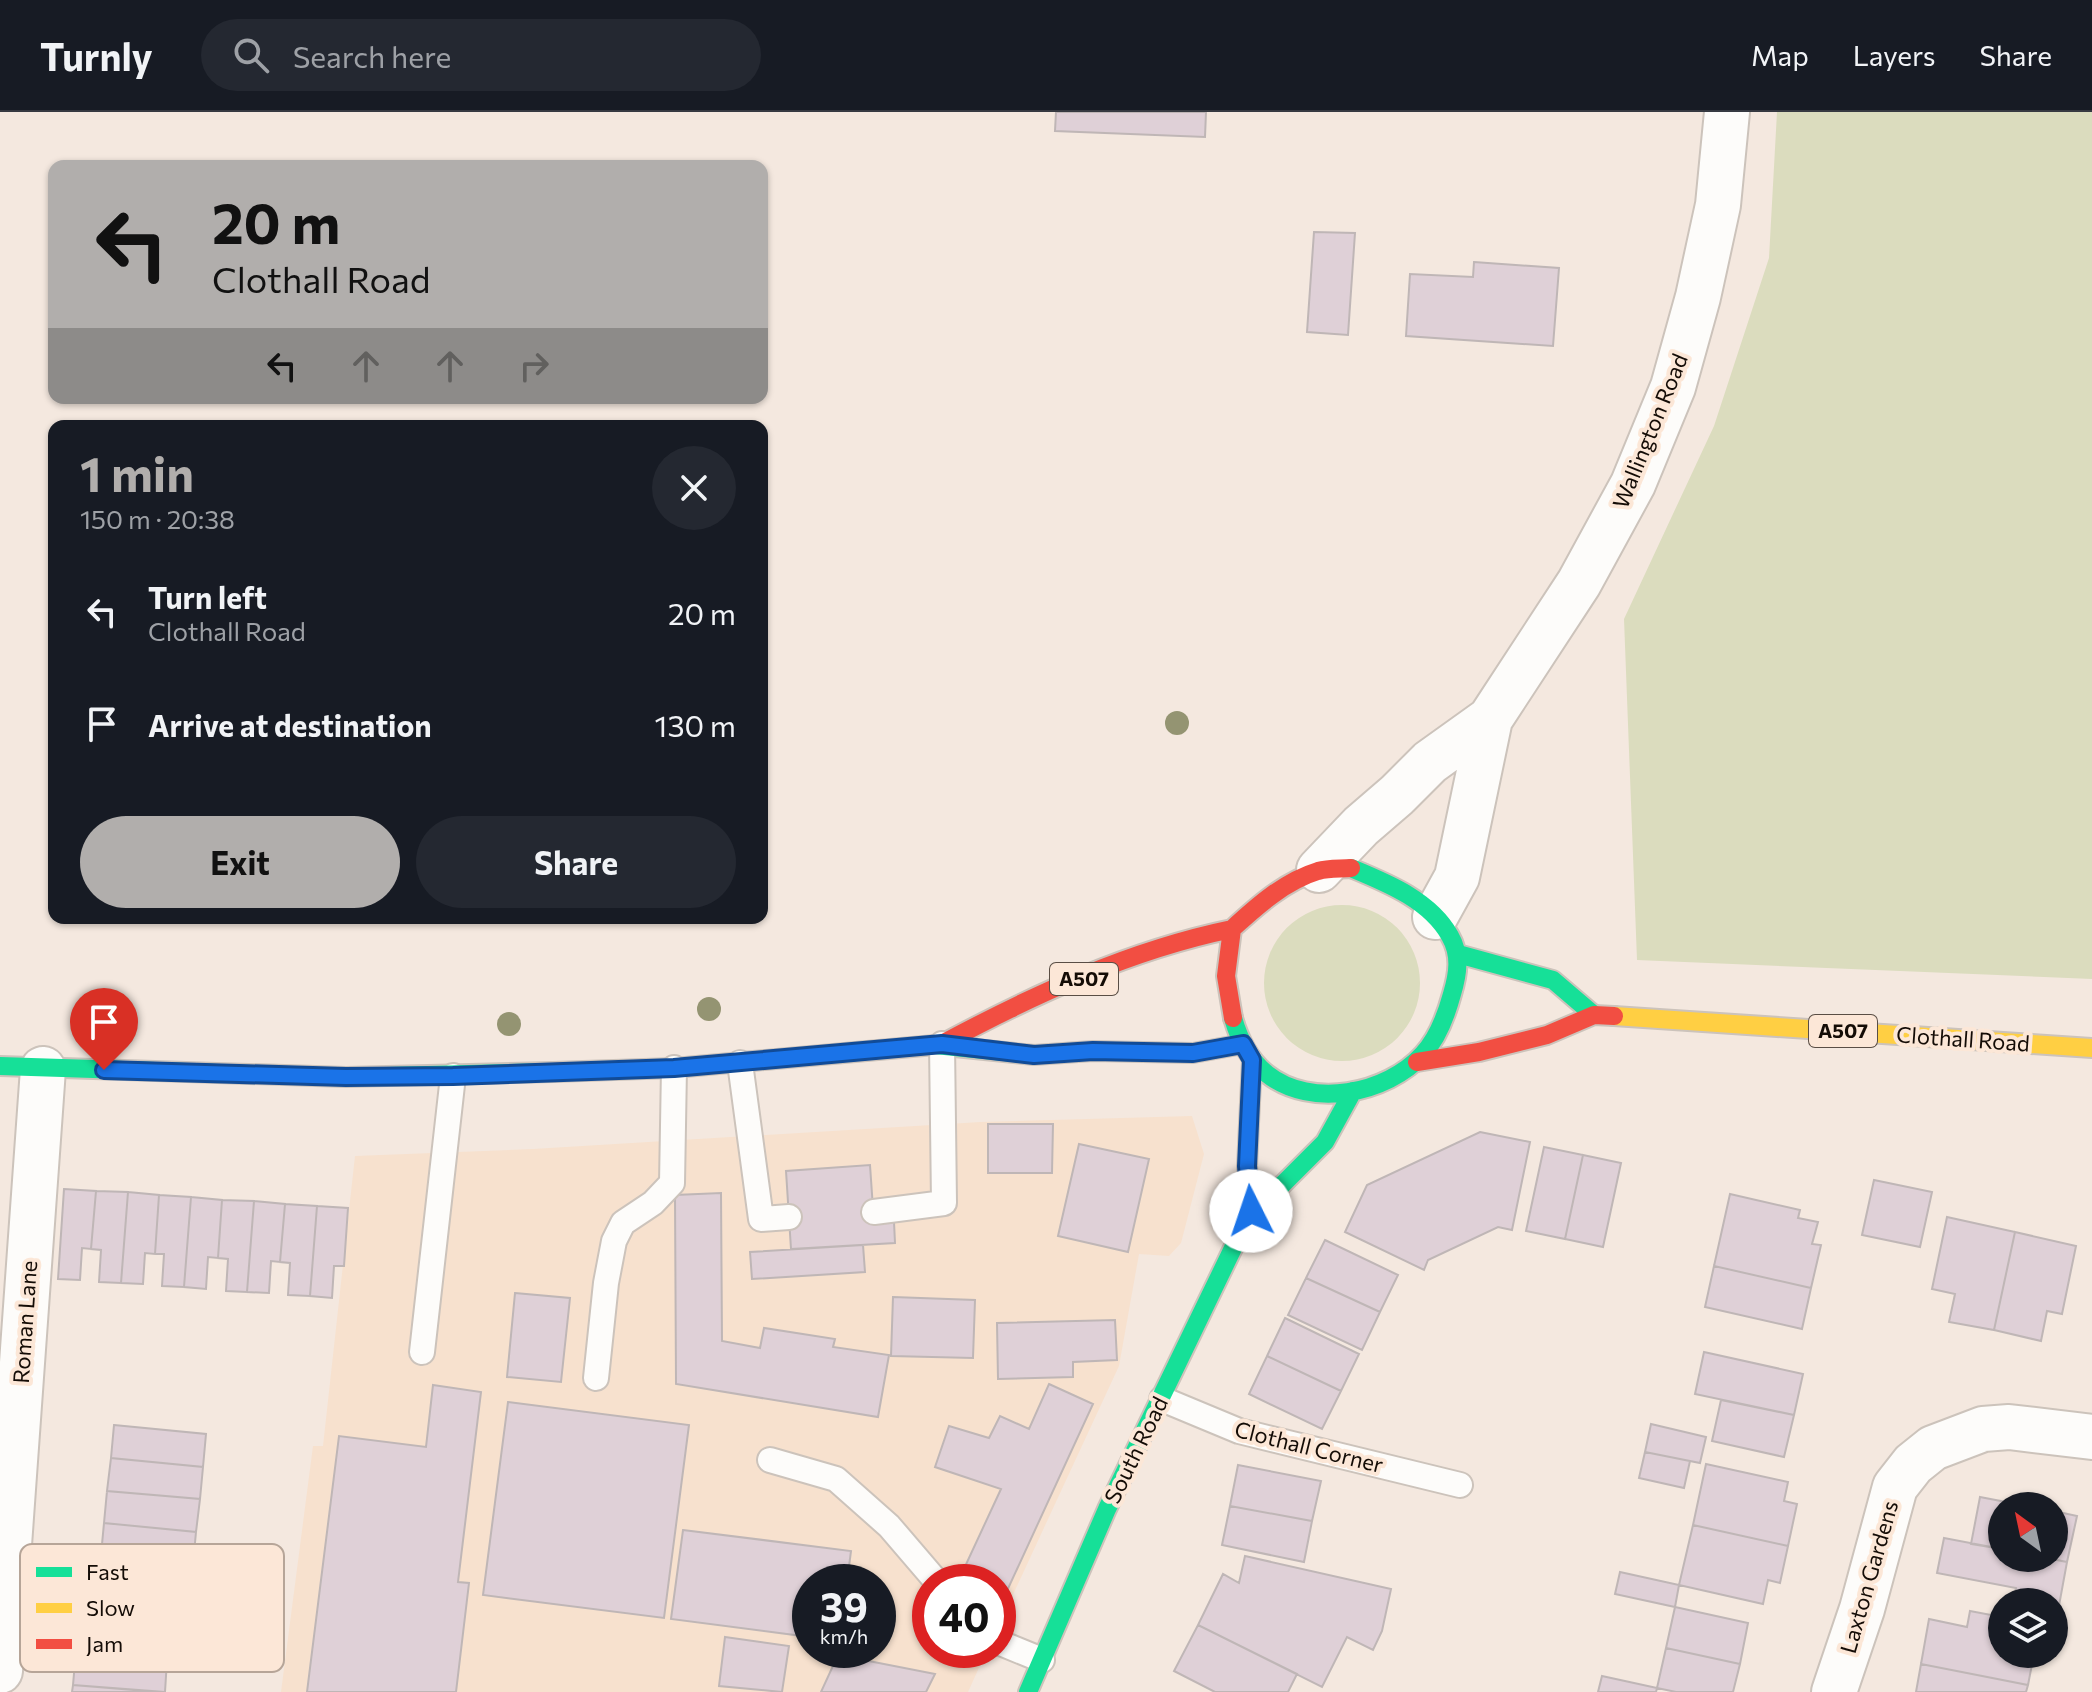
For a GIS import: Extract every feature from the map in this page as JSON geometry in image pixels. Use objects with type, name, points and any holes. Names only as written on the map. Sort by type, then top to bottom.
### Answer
[{"type":"main road","points":[[1247,1052],[1280,1083],[1315,1094],[1353,1091],[1394,1076],[1417,1062],[1444,1025],[1458,954],[1435,917],[1400,889],[1351,868],[1319,870],[1270,896],[1232,929],[1226,983],[1247,1052],[1247,1166],[1251,1211]]},
{"type":"main road","name":"A507","points":[[942,1044],[1020,1002],[1184,939],[1232,929]]},
{"type":"main road","points":[[1458,954],[1553,980],[1594,1015]]},
{"type":"main road","name":"Clothall Road","points":[[1417,1062],[1479,1052],[1547,1035],[1594,1015],[2092,1048]]},
{"type":"main road","name":"A507","points":[[0,1066],[346,1077],[453,1076],[674,1068],[942,1044],[1034,1055],[1093,1051],[1247,1052]]},
{"type":"main road","name":"South Road","points":[[1028,1692],[1107,1509],[1251,1211],[1325,1142],[1353,1091]]},
{"type":"street","name":"Wallington Road","points":[[1319,870],[1430,762],[1490,719],[1579,583],[1633,484],[1673,387],[1698,297],[1718,205],[1727,112]]},
{"type":"street","name":"Wallington Road","points":[[1435,917],[1457,877],[1490,719]]},
{"type":"street","name":"Roman Lane","points":[[0,1671],[43,1069]]},
{"type":"street","name":"Laxton Gardens","points":[[1834,1692],[1862,1609],[1895,1487],[1913,1464],[1933,1448],[1983,1429],[2009,1427],[2092,1437]]},
{"type":"lane","points":[[874,1212],[944,1203],[942,1044]]},
{"type":"lane","points":[[740,1063],[761,1219],[789,1217]]},
{"type":"lane","points":[[596,1378],[606,1283],[614,1241],[623,1223],[653,1203],[672,1183],[674,1068]]},
{"type":"lane","points":[[422,1352],[453,1076]]},
{"type":"lane","name":"Clothall Corner","points":[[1162,1399],[1239,1431],[1460,1485]]},
{"type":"lane","points":[[770,1460],[836,1479],[889,1526],[922,1564]]},
{"type":"lane","points":[[1016,1649],[1042,1660]]},
{"type":"shaded area","points":[[1192,1116],[1204,1154],[1181,1243],[1169,1256],[1139,1254],[1119,1366],[1016,1588],[1016,1564],[912,1564],[912,1668],[979,1668],[968,1692],[281,1692],[313,1446],[323,1446],[355,1156],[533,1149],[981,1122]]},
{"type":"green space","points":[[1777,112],[2092,112],[2092,979],[1637,960],[1624,619],[1714,426],[1769,258]]},
{"type":"green space","points":[[1342,905],[1372,911],[1397,928],[1414,953],[1420,983],[1414,1013],[1397,1038],[1372,1055],[1342,1061],[1312,1055],[1287,1038],[1270,1013],[1264,983],[1270,953],[1287,928],[1312,911]]},
{"type":"building","points":[[1056,112],[1206,112],[1205,137],[1055,131]]},
{"type":"building","points":[[1314,232],[1355,233],[1348,335],[1307,332]]},
{"type":"building","points":[[1474,262],[1559,268],[1553,346],[1406,336],[1410,274],[1473,277]]},
{"type":"building","points":[[988,1124],[1053,1124],[1052,1173],[988,1173]]},
{"type":"building","points":[[1480,1132],[1530,1142],[1512,1230],[1498,1227],[1428,1260],[1424,1270],[1345,1232],[1367,1185]]},
{"type":"building","points":[[1079,1144],[1149,1159],[1128,1252],[1058,1236]]},
{"type":"building","points":[[1544,1147],[1583,1155],[1565,1239],[1526,1231]]},
{"type":"building","points":[[1583,1155],[1621,1163],[1603,1247],[1565,1239]]},
{"type":"building","points":[[870,1165],[874,1223],[894,1222],[895,1243],[791,1249],[786,1171]]},
{"type":"building","points":[[1874,1180],[1932,1192],[1920,1247],[1862,1235]]},
{"type":"building","points":[[64,1189],[96,1191],[91,1249],[82,1248],[80,1280],[58,1279]]},
{"type":"building","points":[[96,1191],[128,1192],[121,1283],[99,1282],[101,1250],[91,1249]]},
{"type":"building","points":[[128,1192],[159,1195],[155,1254],[145,1253],[143,1284],[121,1283]]},
{"type":"building","points":[[721,1193],[722,1341],[760,1348],[764,1328],[835,1339],[833,1347],[889,1355],[878,1417],[676,1384],[675,1195]]},
{"type":"building","points":[[1730,1194],[1800,1210],[1798,1218],[1818,1222],[1812,1244],[1821,1245],[1811,1288],[1714,1266]]},
{"type":"building","points":[[159,1195],[191,1197],[184,1287],[162,1286],[164,1254],[155,1254]]},
{"type":"building","points":[[191,1197],[222,1200],[218,1258],[208,1257],[206,1289],[184,1287]]},
{"type":"building","points":[[222,1200],[254,1201],[247,1292],[226,1291],[228,1259],[218,1258]]},
{"type":"building","points":[[254,1201],[285,1204],[280,1262],[271,1261],[269,1293],[247,1292]]},
{"type":"building","points":[[285,1204],[317,1206],[310,1296],[288,1295],[290,1263],[280,1262]]},
{"type":"building","points":[[317,1206],[348,1208],[344,1266],[334,1266],[332,1298],[310,1296]]},
{"type":"building","points":[[1947,1217],[2015,1232],[1994,1330],[1949,1322],[1955,1294],[1932,1289]]},
{"type":"building","points":[[2015,1232],[2076,1246],[2062,1314],[2047,1311],[2041,1341],[1994,1330]]},
{"type":"building","points":[[1325,1240],[1398,1275],[1380,1312],[1306,1278]]},
{"type":"building","points":[[863,1245],[865,1272],[752,1279],[750,1252]]},
{"type":"building","points":[[1714,1266],[1811,1288],[1802,1329],[1705,1307]]},
{"type":"building","points":[[1306,1278],[1380,1312],[1362,1350],[1288,1315]]},
{"type":"building","points":[[515,1293],[570,1298],[561,1382],[507,1377]]},
{"type":"building","points":[[893,1297],[975,1300],[973,1358],[891,1356]]},
{"type":"building","points":[[1285,1318],[1359,1354],[1341,1391],[1267,1356]]},
{"type":"building","points":[[1115,1320],[1117,1360],[1073,1362],[1073,1377],[998,1379],[997,1323]]},
{"type":"building","points":[[1704,1352],[1803,1374],[1794,1415],[1695,1394]]},
{"type":"building","points":[[1267,1356],[1341,1391],[1322,1429],[1249,1394]]},
{"type":"building","points":[[1049,1384],[1093,1404],[1016,1571],[1016,1564],[966,1564],[1001,1489],[935,1467],[949,1426],[989,1438],[1000,1416],[1029,1429]]},
{"type":"building","points":[[433,1385],[481,1392],[458,1582],[469,1583],[456,1692],[307,1692],[339,1436],[426,1447]]},
{"type":"building","points":[[1721,1400],[1794,1415],[1784,1457],[1712,1441]]},
{"type":"building","points":[[508,1402],[689,1425],[664,1618],[483,1595]]},
{"type":"building","points":[[1651,1424],[1706,1437],[1700,1463],[1645,1452]]},
{"type":"building","points":[[114,1425],[206,1434],[203,1467],[111,1458]]},
{"type":"building","points":[[1645,1452],[1690,1461],[1684,1488],[1639,1478]]},
{"type":"building","points":[[111,1458],[203,1467],[200,1499],[107,1491]]},
{"type":"building","points":[[1706,1464],[1788,1482],[1784,1501],[1797,1504],[1788,1546],[1693,1525]]},
{"type":"building","points":[[1238,1465],[1321,1481],[1312,1521],[1230,1506]]},
{"type":"building","points":[[107,1491],[200,1499],[196,1532],[104,1523]]},
{"type":"building","points":[[1980,1497],[1988,1499],[1988,1547],[1971,1544]]},
{"type":"building","points":[[1230,1506],[1312,1521],[1304,1562],[1222,1545]]},
{"type":"building","points":[[2068,1514],[2077,1516],[2068,1557]]},
{"type":"building","points":[[104,1523],[196,1532],[195,1544],[102,1544]]},
{"type":"building","points":[[1693,1525],[1788,1546],[1780,1583],[1768,1580],[1763,1604],[1679,1585]]},
{"type":"building","points":[[683,1530],[851,1551],[849,1564],[792,1564],[792,1635],[671,1619]]},
{"type":"building","points":[[1944,1538],[1988,1546],[1988,1572],[2065,1572],[2062,1588],[2016,1588],[1937,1573]]},
{"type":"building","points":[[1245,1556],[1391,1589],[1382,1631],[1373,1650],[1347,1637],[1322,1687],[1198,1625],[1223,1574],[1239,1583]]},
{"type":"building","points":[[1620,1572],[1679,1585],[1675,1607],[1615,1594]]},
{"type":"building","points":[[1675,1607],[1748,1623],[1740,1664],[1666,1648]]},
{"type":"building","points":[[1970,1611],[1988,1614],[1988,1668],[2031,1668],[2028,1685],[1921,1664],[1929,1619],[1967,1627]]},
{"type":"building","points":[[1198,1625],[1297,1674],[1288,1692],[1215,1692],[1174,1671]]},
{"type":"building","points":[[725,1637],[789,1646],[782,1692],[719,1686]]},
{"type":"building","points":[[1666,1648],[1740,1664],[1733,1692],[1676,1692],[1657,1688]]},
{"type":"building","points":[[1921,1664],[2028,1685],[2026,1692],[1916,1692]]},
{"type":"building","points":[[896,1666],[935,1674],[926,1692],[821,1692],[832,1668]]},
{"type":"building","points":[[74,1672],[166,1672],[165,1692],[73,1685]]},
{"type":"building","points":[[1602,1676],[1657,1688],[1656,1692],[1598,1692]]},
{"type":"building","points":[[73,1685],[158,1692],[72,1692]]},
{"type":"traffic: fast","points":[[1233,1018],[1238,1034],[1255,1062],[1285,1085],[1305,1091],[1326,1094],[1369,1087],[1408,1068],[1428,1048],[1441,1026],[1454,987],[1456,950],[1450,936],[1431,912],[1406,894],[1351,868]]},
{"type":"traffic: fast","points":[[1458,954],[1553,980],[1594,1015]]},
{"type":"traffic: fast","points":[[935,1045],[1034,1055],[1093,1051],[1193,1053],[1243,1044]]},
{"type":"traffic: fast","points":[[1251,1211],[1247,1166],[1252,1060]]},
{"type":"traffic: fast","points":[[0,1066],[346,1077],[553,1072]]},
{"type":"traffic: fast","points":[[1028,1692],[1107,1509],[1251,1211],[1325,1142],[1353,1091]]},
{"type":"traffic: slow","points":[[1614,1016],[2092,1048]]},
{"type":"traffic: jam","points":[[1233,1018],[1226,976],[1232,929],[1261,903],[1294,881],[1322,870],[1351,868]]},
{"type":"traffic: jam","points":[[942,1044],[1011,1008],[1083,976],[1156,949],[1232,929]]},
{"type":"traffic: jam","points":[[1417,1062],[1479,1052],[1547,1035],[1594,1015],[1614,1016]]},
{"type":"traffic: jam","points":[[553,1072],[674,1068],[935,1045]]},
{"type":"route","points":[[104,1070],[346,1077],[453,1076],[674,1068],[942,1044],[1034,1055],[1093,1051],[1193,1053],[1243,1044],[1252,1060],[1247,1166],[1251,1211]]}]
